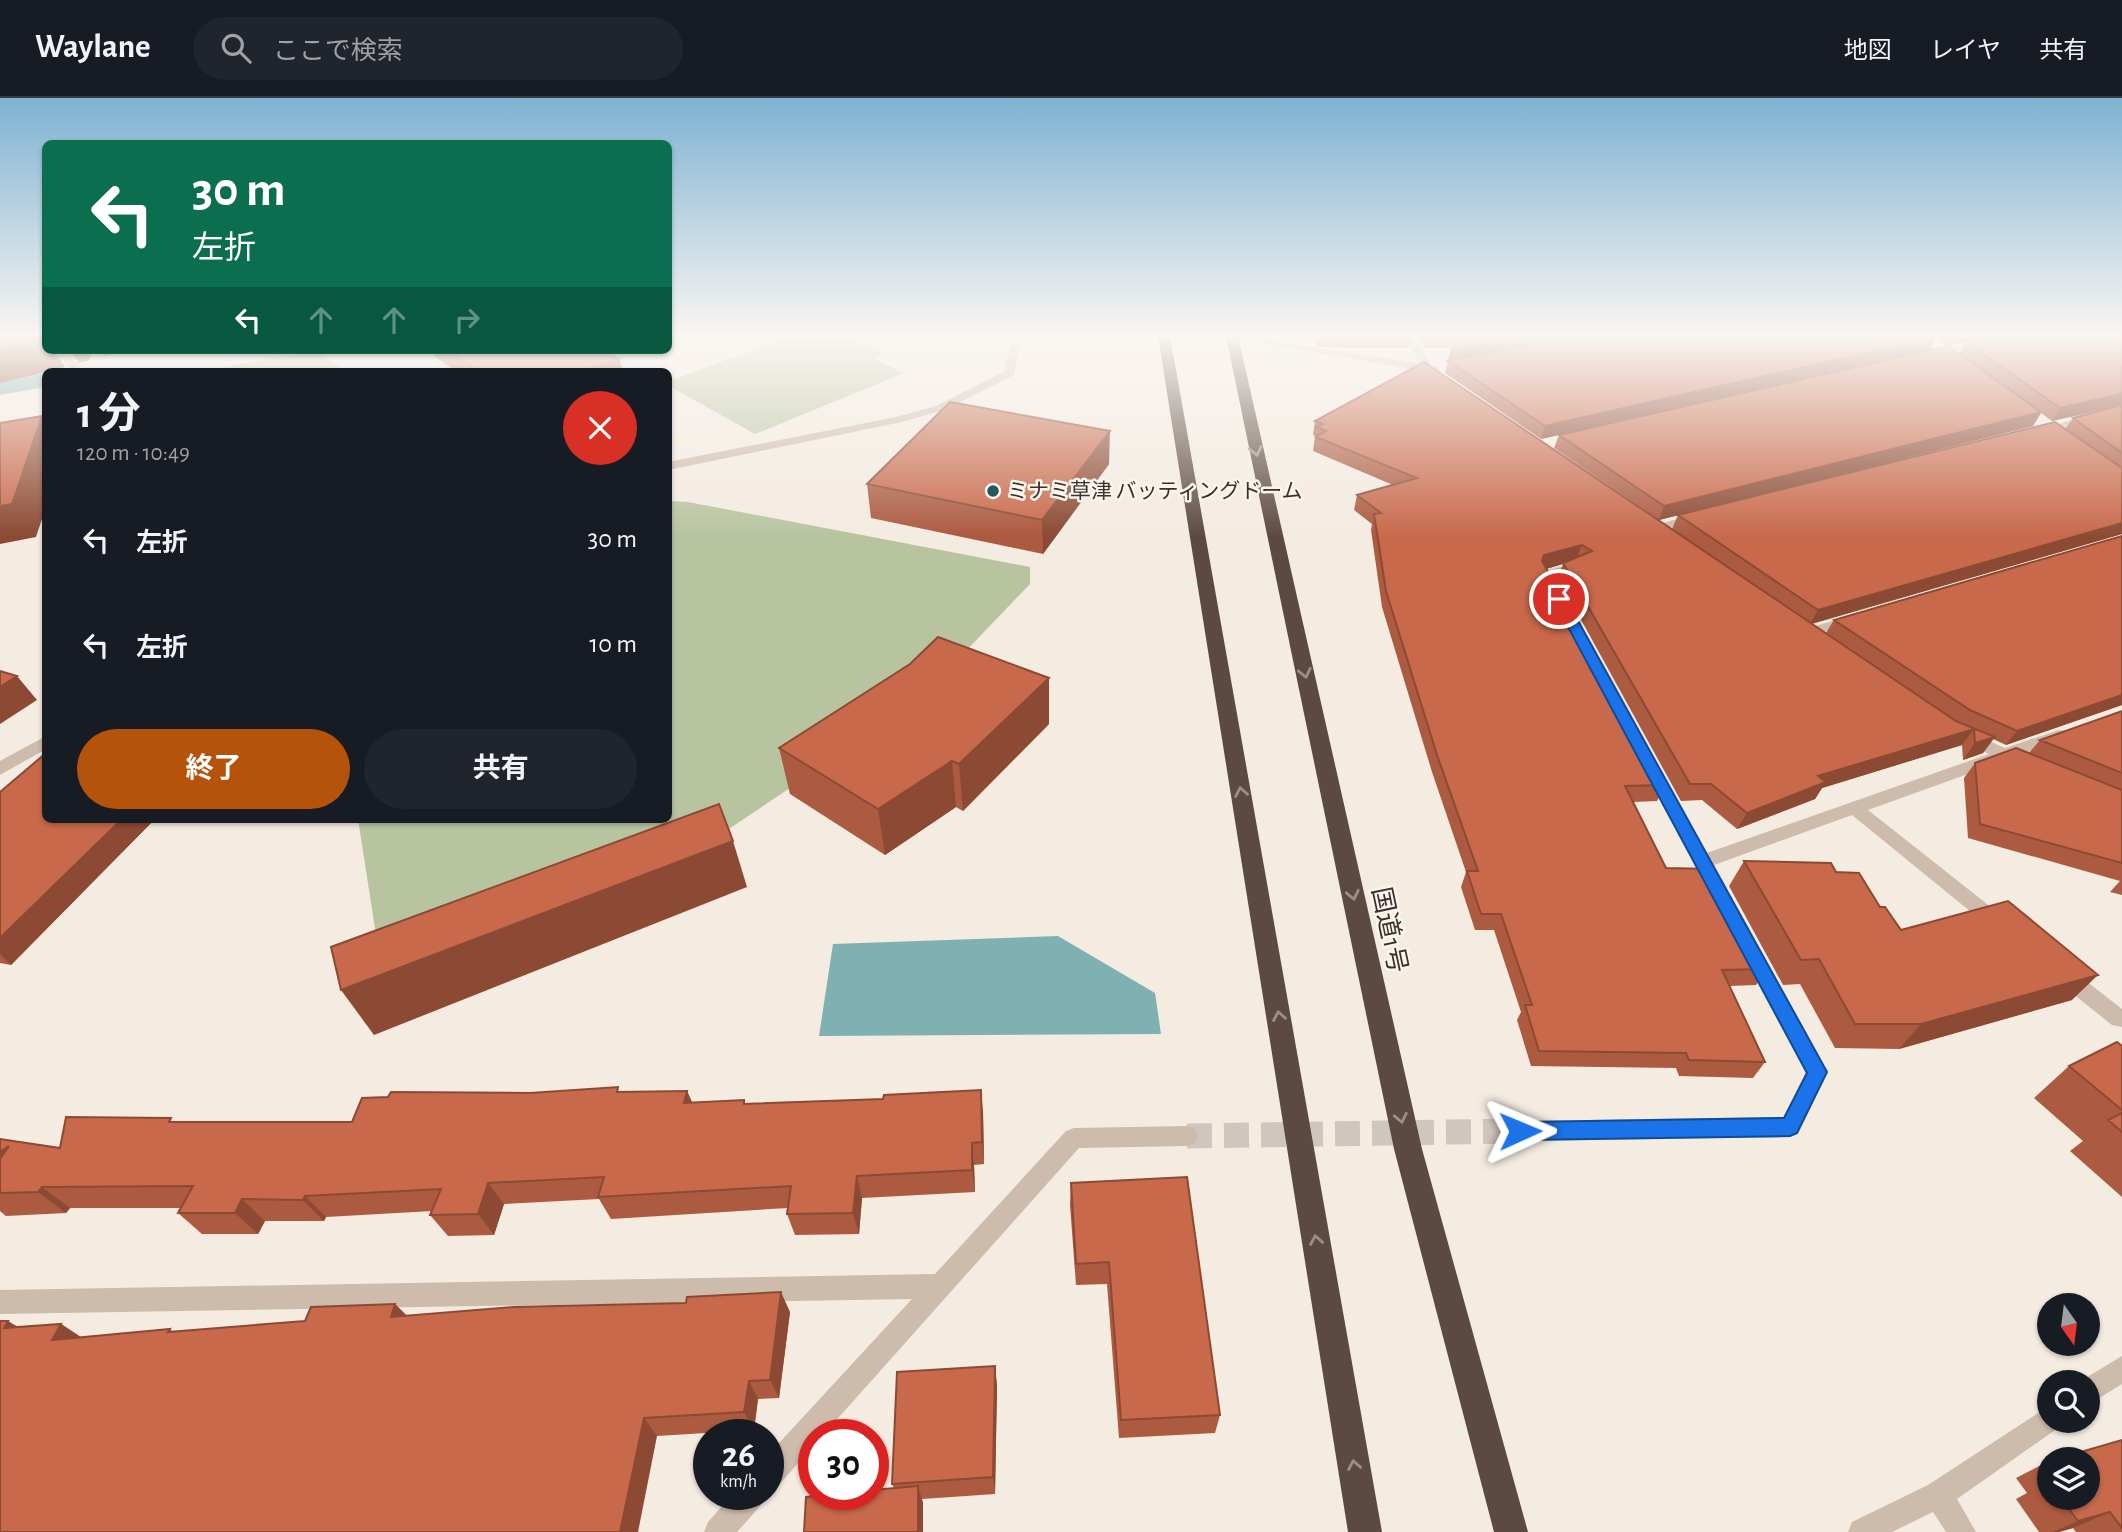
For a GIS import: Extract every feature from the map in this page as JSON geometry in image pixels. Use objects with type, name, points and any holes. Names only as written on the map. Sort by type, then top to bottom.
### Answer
[{"type":"highway","points":[[1175,403],[1365,1532]]},
{"type":"highway","name":"国道1号","points":[[1244,403],[1408,1149],[1511,1532]]},
{"type":"street","points":[[672,464],[898,421],[950,403]]},
{"type":"street","points":[[2022,435],[2122,410]]},
{"type":"street","points":[[1678,542],[1651,523],[1710,513]]},
{"type":"street","points":[[1566,611],[1546,575],[1577,567]]},
{"type":"street","points":[[1808,632],[1860,617]]},
{"type":"street","points":[[1703,862],[2074,729]]},
{"type":"street","points":[[1952,731],[2038,769]]},
{"type":"street","points":[[0,769],[42,743]]},
{"type":"street","points":[[1644,755],[1728,909]]},
{"type":"street","points":[[1854,808],[2013,935]]},
{"type":"street","points":[[1520,1131],[1790,1127],[1817,1072],[1747,944]]},
{"type":"street","points":[[2045,960],[2119,1019],[2122,1018]]},
{"type":"street","points":[[784,1458],[1074,1138],[1188,1136]]},
{"type":"street","points":[[0,1302],[940,1286]]},
{"type":"street","points":[[2100,1384],[2122,1368]]},
{"type":"street","points":[[1862,1532],[1938,1495],[2037,1427]]},
{"type":"street","points":[[1938,1495],[1962,1532]]},
{"type":"street","points":[[718,1532],[738,1510]]},
{"type":"green space","points":[[699,403],[831,403],[755,434]]},
{"type":"green space","points":[[672,501],[1030,567],[1030,584],[914,705],[669,869],[383,980],[359,823],[672,823]]},
{"type":"water","points":[[1058,936],[1155,993],[1161,1034],[819,1036],[833,944]]},
{"type":"building","points":[[949,403],[1110,431],[1042,520],[867,484]]},
{"type":"building","points":[[1348,403],[1485,403],[1956,721],[1995,737],[1975,743],[1974,729],[1818,776],[1826,782],[1747,813],[1711,784],[1690,784],[1563,563],[1592,551],[1582,545],[1544,555],[1542,561],[1666,785],[1625,786],[1666,868],[1713,869],[1768,969],[1722,970],[1765,1062],[1689,1060],[1686,1053],[1539,1051],[1525,1005],[1532,1005],[1501,914],[1481,914],[1467,871],[1478,871],[1437,755],[1386,591],[1374,514],[1381,513],[1357,495],[1417,478],[1316,437],[1326,431],[1316,427],[1323,424],[1315,421]]},
{"type":"building","points":[[1511,403],[1647,403],[1545,426]]},
{"type":"building","points":[[1699,403],[2028,403],[2041,412],[1664,506],[1559,435]]},
{"type":"building","points":[[2053,403],[2082,403],[2060,408]]},
{"type":"building","points":[[2122,405],[2122,453],[2073,418]]},
{"type":"building","points":[[42,416],[12,504],[0,506],[0,423]]},
{"type":"building","points":[[2055,422],[2122,468],[2122,523],[1818,610],[1678,515]]},
{"type":"building","points":[[2122,536],[2122,695],[2017,731],[1970,710],[1834,620]]},
{"type":"building","points":[[938,637],[1049,678],[959,764],[952,761],[878,809],[779,748],[910,664]]},
{"type":"building","points":[[0,671],[17,676],[0,687]]},
{"type":"building","points":[[2122,711],[2122,773],[2040,740]]},
{"type":"building","points":[[2016,748],[2122,790],[2122,863],[1980,824],[1975,763]]},
{"type":"building","points":[[42,756],[42,823],[118,823],[0,938],[0,792]]},
{"type":"building","points":[[719,804],[733,841],[341,990],[331,947]]},
{"type":"building","points":[[1744,861],[1831,863],[1836,872],[1859,873],[1880,907],[1885,907],[1901,930],[2008,901],[2098,975],[1921,1024],[1855,1024],[1819,959],[1801,960]]},
{"type":"building","points":[[2117,1042],[2122,1046],[2122,1110],[2069,1066]]},
{"type":"building","points":[[618,1087],[617,1092],[687,1091],[684,1103],[744,1100],[744,1104],[883,1099],[884,1095],[981,1090],[982,1142],[972,1143],[972,1170],[857,1176],[853,1213],[787,1214],[791,1186],[598,1197],[604,1177],[488,1183],[478,1214],[430,1215],[441,1189],[305,1196],[303,1200],[242,1199],[235,1213],[178,1213],[193,1186],[42,1187],[38,1192],[0,1193],[0,1159],[9,1146],[0,1152],[0,1139],[60,1148],[66,1117],[171,1118],[169,1122],[352,1122],[362,1098],[388,1097],[391,1092],[530,1093]]},
{"type":"building","points":[[2122,1113],[2122,1132],[2108,1120]]},
{"type":"building","points":[[1187,1177],[1220,1415],[1121,1420],[1109,1262],[1076,1264],[1071,1183]]},
{"type":"building","points":[[781,1292],[770,1380],[749,1381],[744,1412],[644,1418],[620,1532],[0,1532],[0,1321],[8,1321],[4,1328],[61,1324],[52,1340],[170,1329],[168,1332],[305,1321],[311,1307],[395,1304],[391,1317],[514,1307],[686,1303],[687,1297]]},
{"type":"building","points":[[995,1366],[993,1477],[892,1484],[897,1372]]},
{"type":"building","points":[[2122,1440],[2122,1528],[2110,1512],[2078,1521],[2070,1510],[2100,1510],[2100,1447],[2098,1447]]},
{"type":"building","points":[[918,1486],[918,1532],[804,1532],[805,1510],[889,1510],[889,1489]]},
{"type":"tunnel","points":[[1187,1136],[1520,1131]]},
{"type":"place","name":"ミナミ草津 バッティングドーム","points":[[993,491]]},
{"type":"route","points":[[1520,1131],[1790,1127],[1817,1072],[1559,599]]}]
